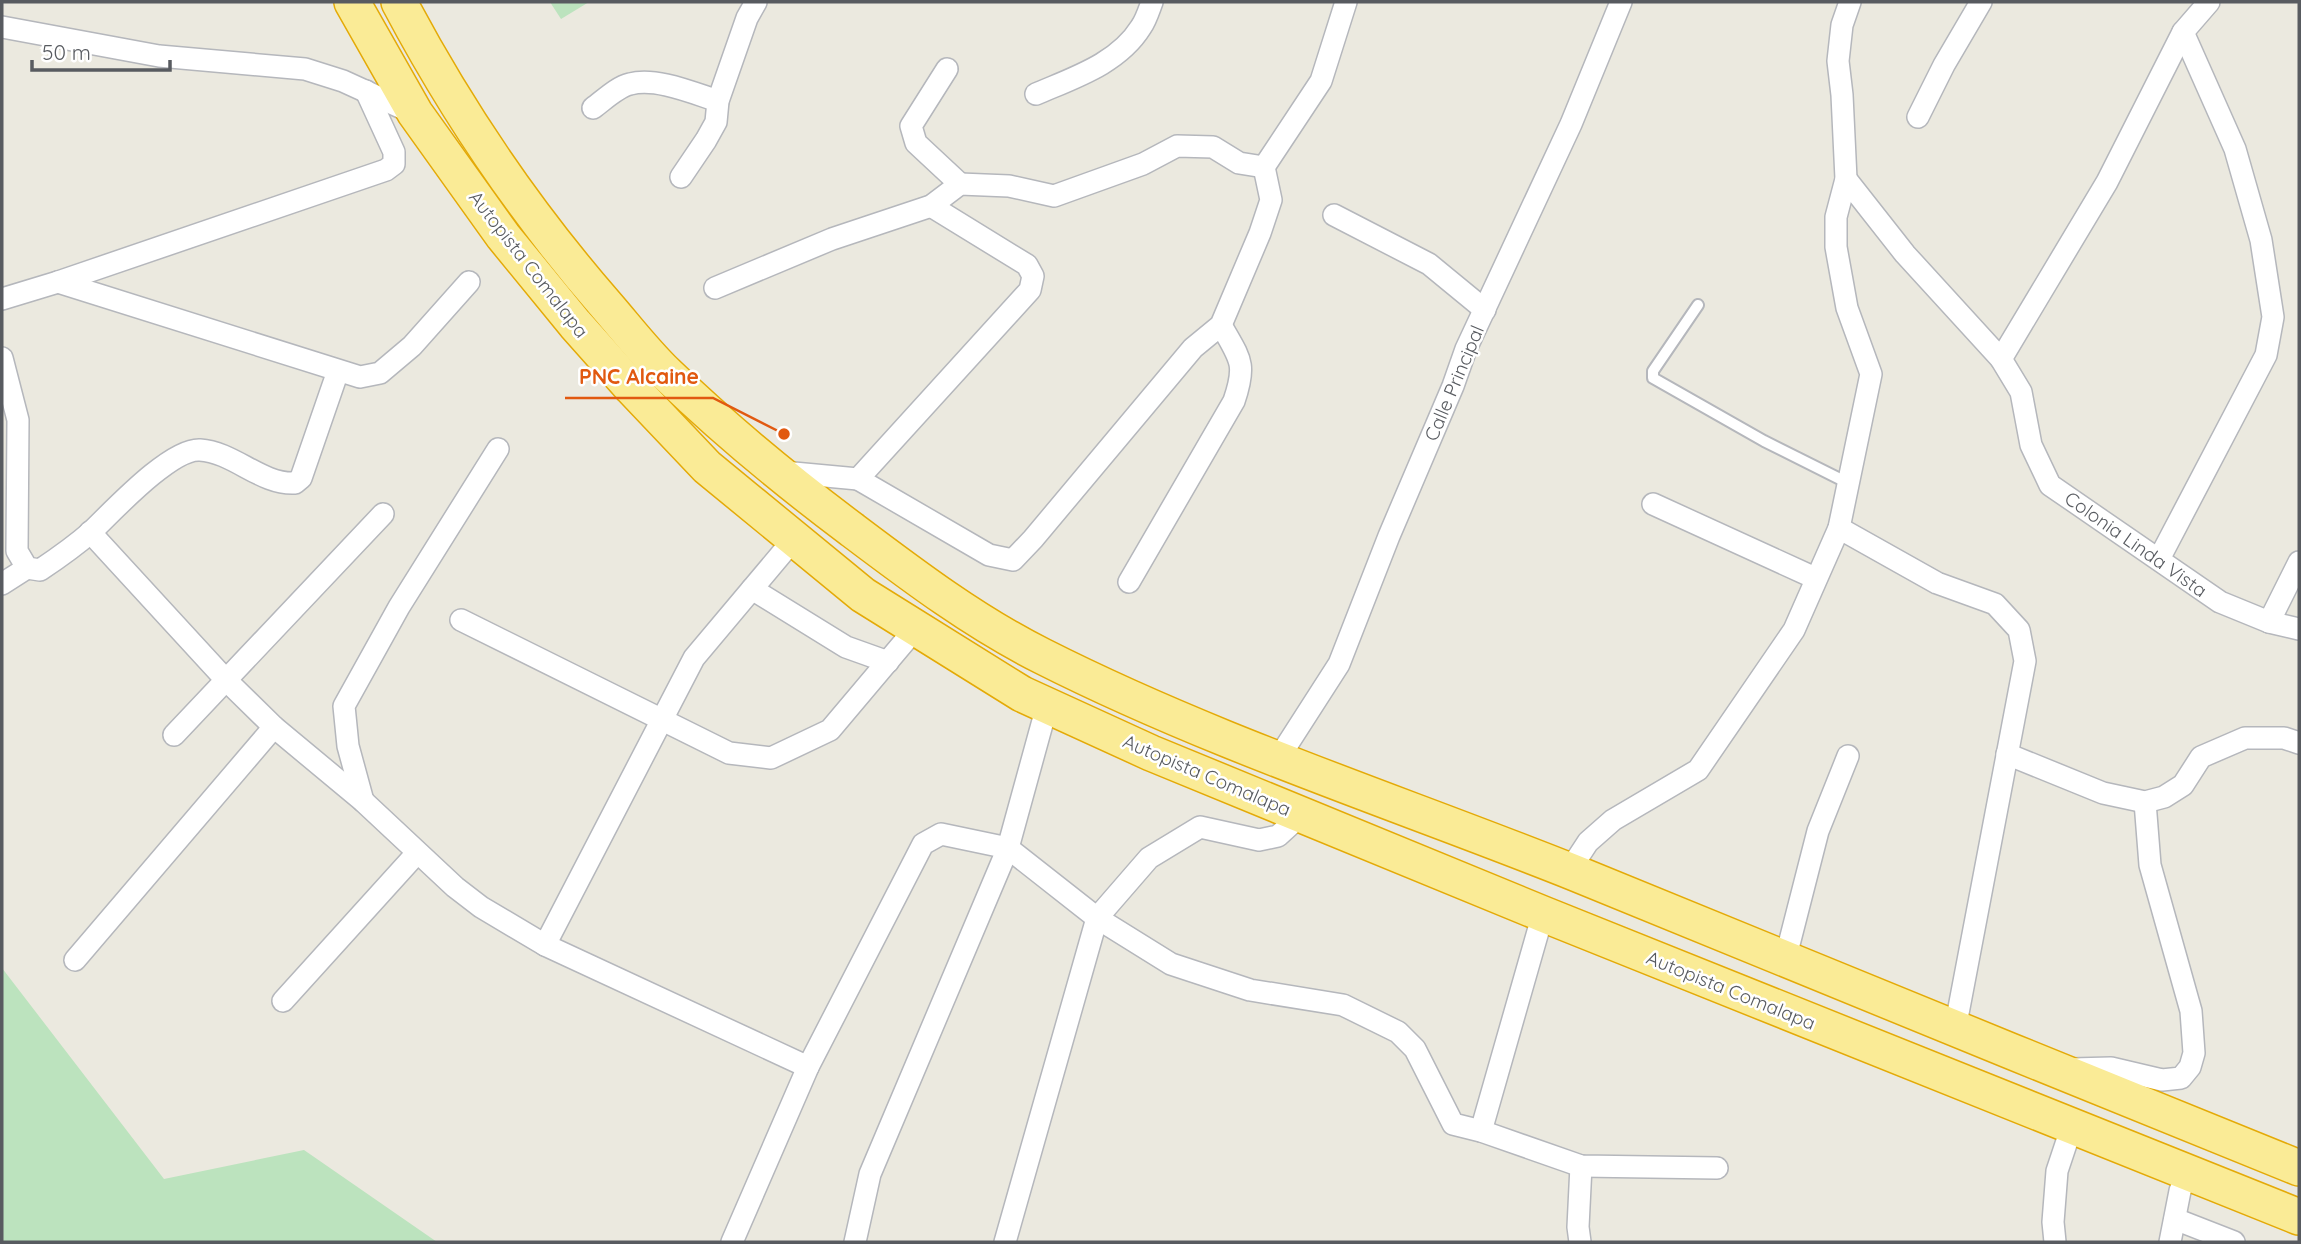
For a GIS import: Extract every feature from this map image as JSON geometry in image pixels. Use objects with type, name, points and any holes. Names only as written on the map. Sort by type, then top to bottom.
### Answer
[{"type":"highway","name":"Autopista Comalapa","points":[[352,2],[415,114],[503,236],[583,333],[707,467],[863,595],[1022,694],[1150,753],[1543,915],[2299,1217]]},
{"type":"highway","name":"Autopista Comalapa","points":[[399,2],[434,66],[489,154],[561,254],[663,370],[774,471],[909,574],[1037,654],[1144,705],[1569,871],[2299,1168]]},
{"type":"street","points":[[681,177],[716,122],[718,101],[747,18],[756,2]]},
{"type":"street","points":[[1036,94],[1099,66],[1125,47],[1142,26],[1152,2]]},
{"type":"street","points":[[1264,167],[1321,81],[1346,2]]},
{"type":"street","name":"Calle Principal","points":[[1278,759],[1339,664],[1466,349],[1571,124],[1621,2]]},
{"type":"street","points":[[1569,871],[1588,842],[1613,820],[1698,771],[1794,630],[1839,528],[1871,374],[1847,308],[1836,247],[1836,217],[1846,179],[1843,95],[1838,61],[1842,25],[1850,2]]},
{"type":"street","points":[[1918,117],[1944,65],[1981,2]]},
{"type":"street","points":[[2001,359],[2107,182],[2183,32],[2209,2]]},
{"type":"street","points":[[2,27],[159,56],[305,69],[366,91],[415,114]]},
{"type":"street","points":[[2158,559],[2266,355],[2273,317],[2261,240],[2235,149],[2183,32]]},
{"type":"street","points":[[947,69],[911,126],[916,144],[960,184]]},
{"type":"street","points":[[593,108],[630,84],[648,83],[675,87],[718,101]]},
{"type":"street","points":[[2,299],[386,170],[394,163],[394,152],[366,91]]},
{"type":"street","points":[[715,288],[832,239],[931,206],[960,184],[1009,186],[1054,196],[1143,164],[1177,146],[1213,148],[1239,163],[1264,167]]},
{"type":"street","points":[[774,471],[858,479],[989,555],[1013,560],[1193,348],[1221,325],[1271,200],[1264,167]]},
{"type":"street","name":"Colonia Linda Vista","points":[[1846,179],[1905,254],[2001,359],[2021,392],[2031,445],[2050,485],[2220,602],[2269,622],[2299,629]]},
{"type":"street","points":[[858,479],[1030,290],[1033,276],[1027,265],[931,206]]},
{"type":"street","points":[[1334,215],[1429,264],[1485,310]]},
{"type":"street","points":[[58,282],[360,377],[380,373],[412,346],[469,282]]},
{"type":"street","points":[[1129,582],[1234,401],[1241,378],[1241,360],[1221,325]]},
{"type":"street","points":[[2,358],[18,420],[17,551],[27,568]]},
{"type":"street","points":[[2,584],[27,568],[40,570],[90,532],[148,479],[182,454],[198,450],[216,453],[273,479],[295,483],[301,478],[338,371]]},
{"type":"street","points":[[363,801],[348,746],[344,706],[399,607],[498,449]]},
{"type":"street","points":[[1653,505],[1815,578]]},
{"type":"street","points":[[174,735],[383,514]]},
{"type":"street","points":[[1839,528],[1937,583],[1995,604],[2019,630],[2025,661],[1955,1029]]},
{"type":"street","points":[[90,532],[226,680],[274,727],[363,801],[417,853],[481,907],[545,945],[808,1067]]},
{"type":"street","points":[[545,945],[694,658],[794,539]]},
{"type":"street","points":[[2269,622],[2299,562]]},
{"type":"street","points":[[752,589],[846,647],[888,662]]},
{"type":"street","points":[[461,620],[729,753],[771,758],[831,730],[916,628]]},
{"type":"street","points":[[855,1242],[870,1174],[1008,848],[1047,706]]},
{"type":"street","points":[[75,960],[274,727]]},
{"type":"street","points":[[2007,754],[2103,793],[2145,802],[2164,797],[2183,785],[2200,757],[2245,738],[2284,738],[2299,743]]},
{"type":"street","points":[[1785,960],[1818,831],[1849,756]]},
{"type":"street","points":[[2056,1070],[2111,1068],[2162,1080],[2181,1078],[2190,1068],[2194,1053],[2191,1012],[2150,865],[2145,802]]},
{"type":"street","points":[[1005,1242],[1097,919],[1149,858],[1200,827],[1259,840],[1278,836],[1301,815]]},
{"type":"street","points":[[732,1242],[808,1067],[923,844],[941,834],[1008,848],[1097,919],[1171,964],[1250,990],[1343,1005],[1398,1032],[1415,1049],[1453,1124],[1581,1166],[1717,1168]]},
{"type":"street","points":[[283,1001],[417,853]]},
{"type":"street","points":[[1481,1131],[1543,915]]},
{"type":"street","points":[[2054,1242],[2057,1171],[2072,1126]]},
{"type":"street","points":[[1580,1242],[1578,1227],[1581,1166]]},
{"type":"street","points":[[2170,1242],[2187,1172]]},
{"type":"street","points":[[2175,1219],[2234,1242]]},
{"type":"lane","points":[[1698,305],[1653,371],[1653,378],[1763,442],[1849,483]]},
{"type":"green space","points":[[550,2],[589,2],[561,19]]},
{"type":"green space","points":[[2,968],[164,1179],[304,1150],[437,1242],[2,1242]]},
{"type":"place","name":"PNC Alcaine","points":[[784,434]]}]
